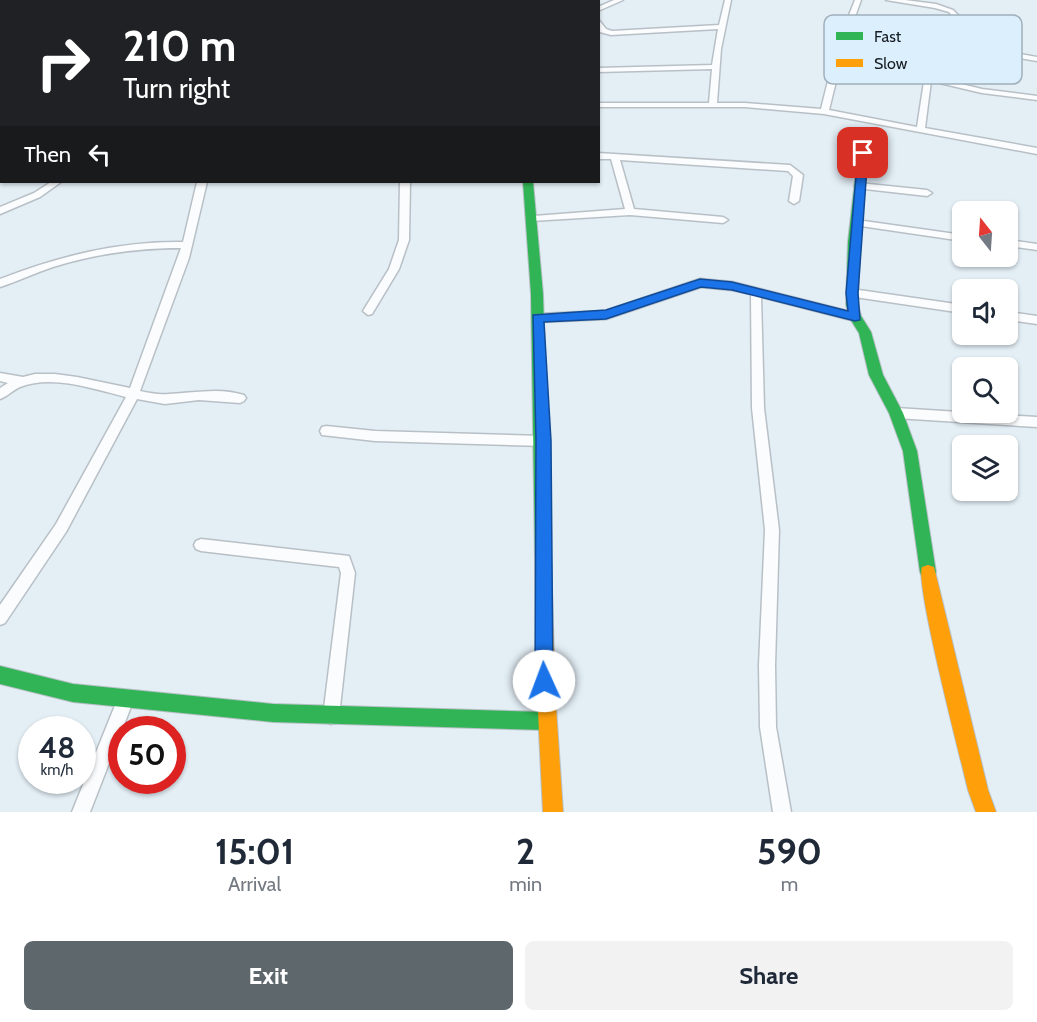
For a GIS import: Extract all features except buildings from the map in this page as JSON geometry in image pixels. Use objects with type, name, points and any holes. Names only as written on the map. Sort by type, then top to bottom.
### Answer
[{"type":"street","points":[[600,9],[620,0]]},
{"type":"street","points":[[713,105],[715,67],[728,0]]},
{"type":"street","points":[[852,15],[858,0]]},
{"type":"street","points":[[889,0],[936,3],[957,15]]},
{"type":"street","points":[[600,25],[603,30],[611,33],[721,27]]},
{"type":"street","points":[[1022,56],[1037,58]]},
{"type":"street","points":[[600,70],[715,67]]},
{"type":"street","points":[[824,112],[831,84]]},
{"type":"street","points":[[921,129],[927,84]]},
{"type":"street","points":[[953,84],[982,91],[1037,98]]},
{"type":"street","points":[[600,105],[713,105],[824,112],[1037,151]]},
{"type":"street","points":[[863,153],[852,293],[855,317],[865,332],[880,384],[896,412],[915,475],[938,627],[978,790],[986,812]]},
{"type":"street","points":[[600,156],[790,168],[798,175],[794,201]]},
{"type":"street","points":[[614,156],[630,212]]},
{"type":"street","points":[[0,211],[37,195],[55,183]]},
{"type":"street","points":[[0,618],[61,528],[133,395],[188,245],[202,183]]},
{"type":"street","points":[[368,311],[394,269],[404,240],[405,183]]},
{"type":"street","points":[[528,183],[534,219],[543,441],[542,622],[545,721],[553,812]]},
{"type":"street","points":[[859,186],[927,193]]},
{"type":"street","points":[[534,219],[630,212],[723,220]]},
{"type":"street","points":[[857,223],[952,236]]},
{"type":"street","points":[[0,283],[59,261],[106,250],[138,244],[188,245]]},
{"type":"street","points":[[1018,244],[1037,247]]},
{"type":"street","points":[[538,318],[606,315],[700,283],[732,286],[756,294],[855,317]]},
{"type":"street","points":[[852,293],[952,307]]},
{"type":"street","points":[[756,294],[758,408],[772,530],[766,665],[768,727],[782,812]]},
{"type":"street","points":[[1018,317],[1037,320]]},
{"type":"street","points":[[0,377],[19,380],[35,377],[56,378],[133,395],[163,399],[209,396],[240,398]]},
{"type":"street","points":[[0,394],[19,380]]},
{"type":"street","points":[[896,412],[1037,422]]},
{"type":"street","points":[[326,430],[375,436],[543,441]]},
{"type":"street","points":[[201,545],[344,561],[348,573],[331,716]]},
{"type":"street","points":[[0,675],[45,687],[126,699],[273,713],[545,721]]},
{"type":"street","points":[[81,812],[126,699]]},
{"type":"traffic: fast","points":[[863,153],[854,242],[852,304],[855,317],[865,332],[876,375],[896,413],[910,451],[928,572]]},
{"type":"traffic: fast","points":[[528,183],[537,294],[543,558]]},
{"type":"traffic: fast","points":[[0,675],[73,693],[273,713],[545,721]]},
{"type":"traffic: slow","points":[[543,558],[546,692],[553,812]]},
{"type":"traffic: slow","points":[[928,572],[933,604],[978,790],[986,812]]},
{"type":"route","points":[[544,681],[543,441],[538,318],[606,315],[625,306],[664,297],[700,283],[732,286],[756,294],[855,317],[852,304],[854,242],[863,153]]}]
